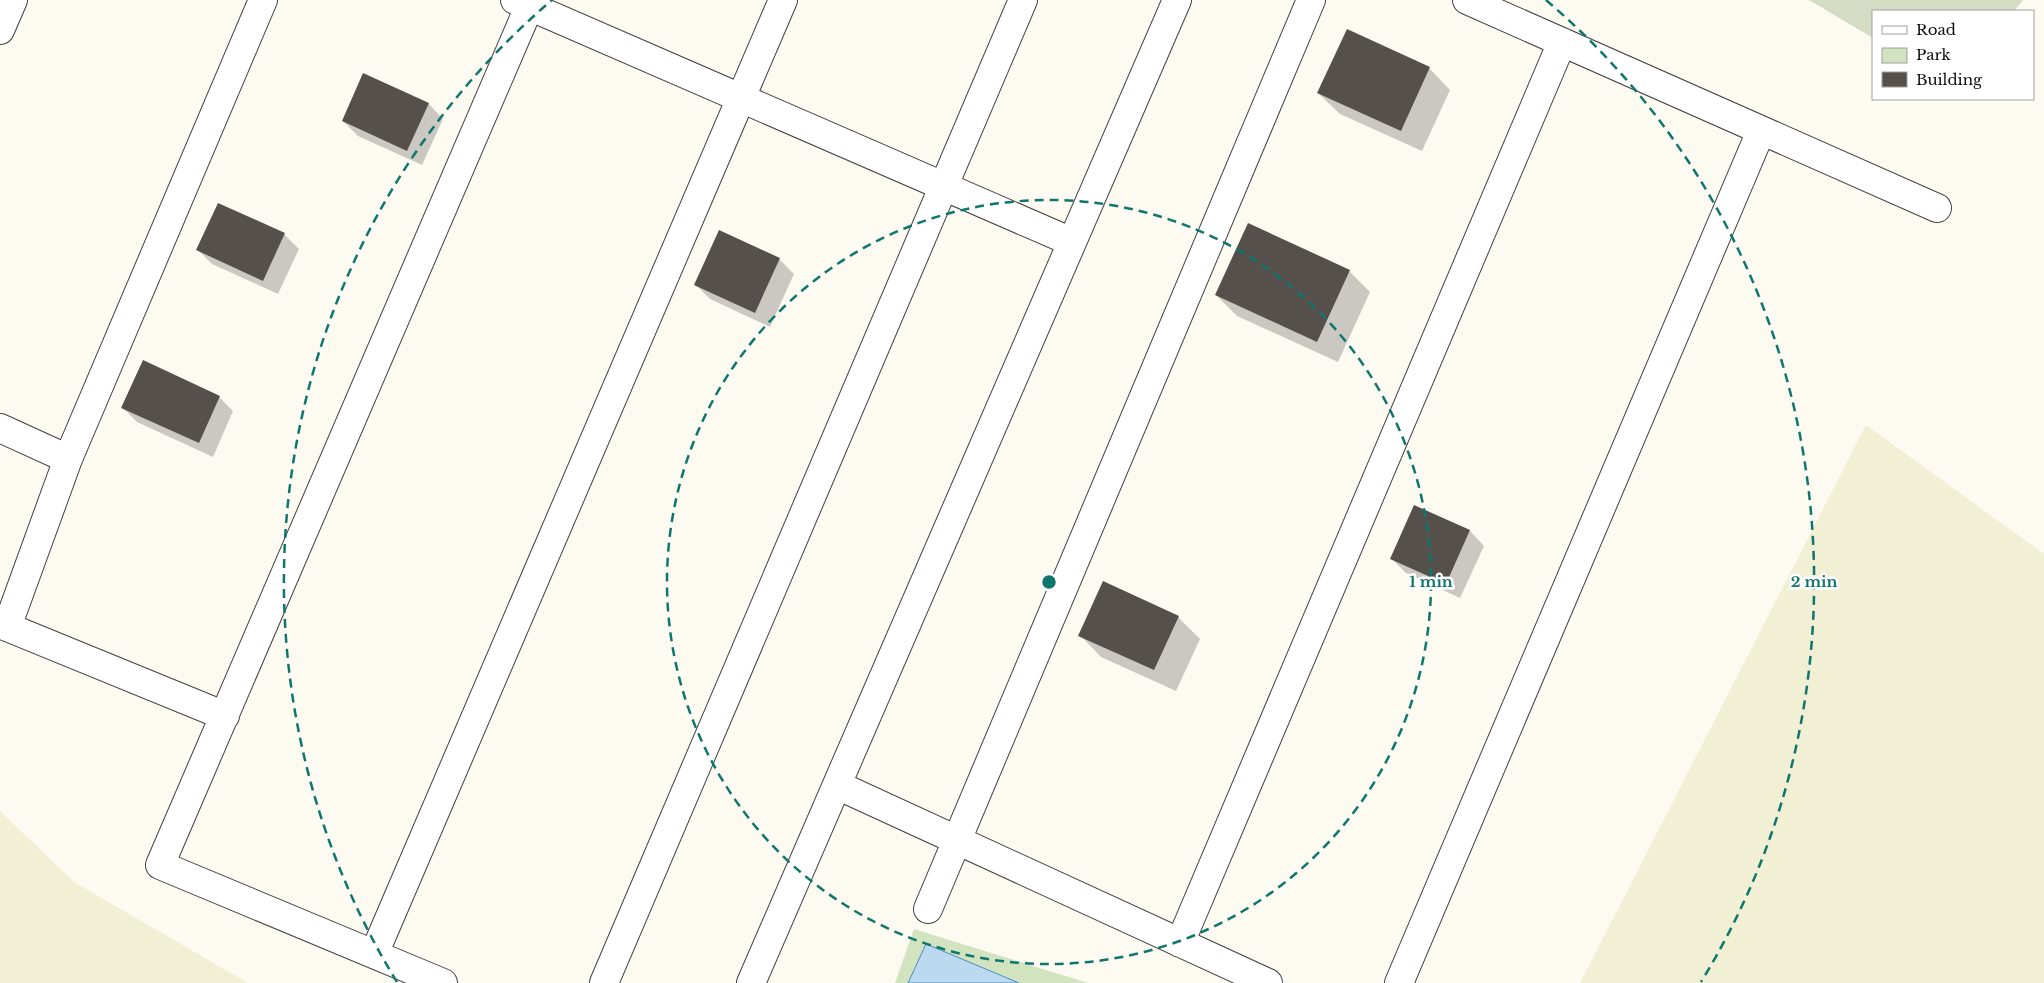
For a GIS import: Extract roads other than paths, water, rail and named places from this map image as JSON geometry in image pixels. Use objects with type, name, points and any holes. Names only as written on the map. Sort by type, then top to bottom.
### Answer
[{"type":"street","points":[[0,30],[13,0]]},
{"type":"street","points":[[225,716],[4,626],[68,459],[263,0]]},
{"type":"street","points":[[374,954],[783,0]]},
{"type":"street","points":[[604,983],[1023,0]]},
{"type":"street","points":[[751,983],[1177,0]]},
{"type":"street","points":[[928,909],[1311,0]]},
{"type":"street","points":[[1467,0],[1937,208]]},
{"type":"street","points":[[443,983],[160,865],[225,716],[526,2],[740,98],[1072,242]]},
{"type":"street","points":[[1180,943],[1562,42]]},
{"type":"street","points":[[1399,983],[1761,131]]},
{"type":"street","points":[[0,428],[68,459]]},
{"type":"street","points":[[837,785],[1268,983]]},
{"type":"water","points":[[926,944],[1019,983],[908,983]]}]
